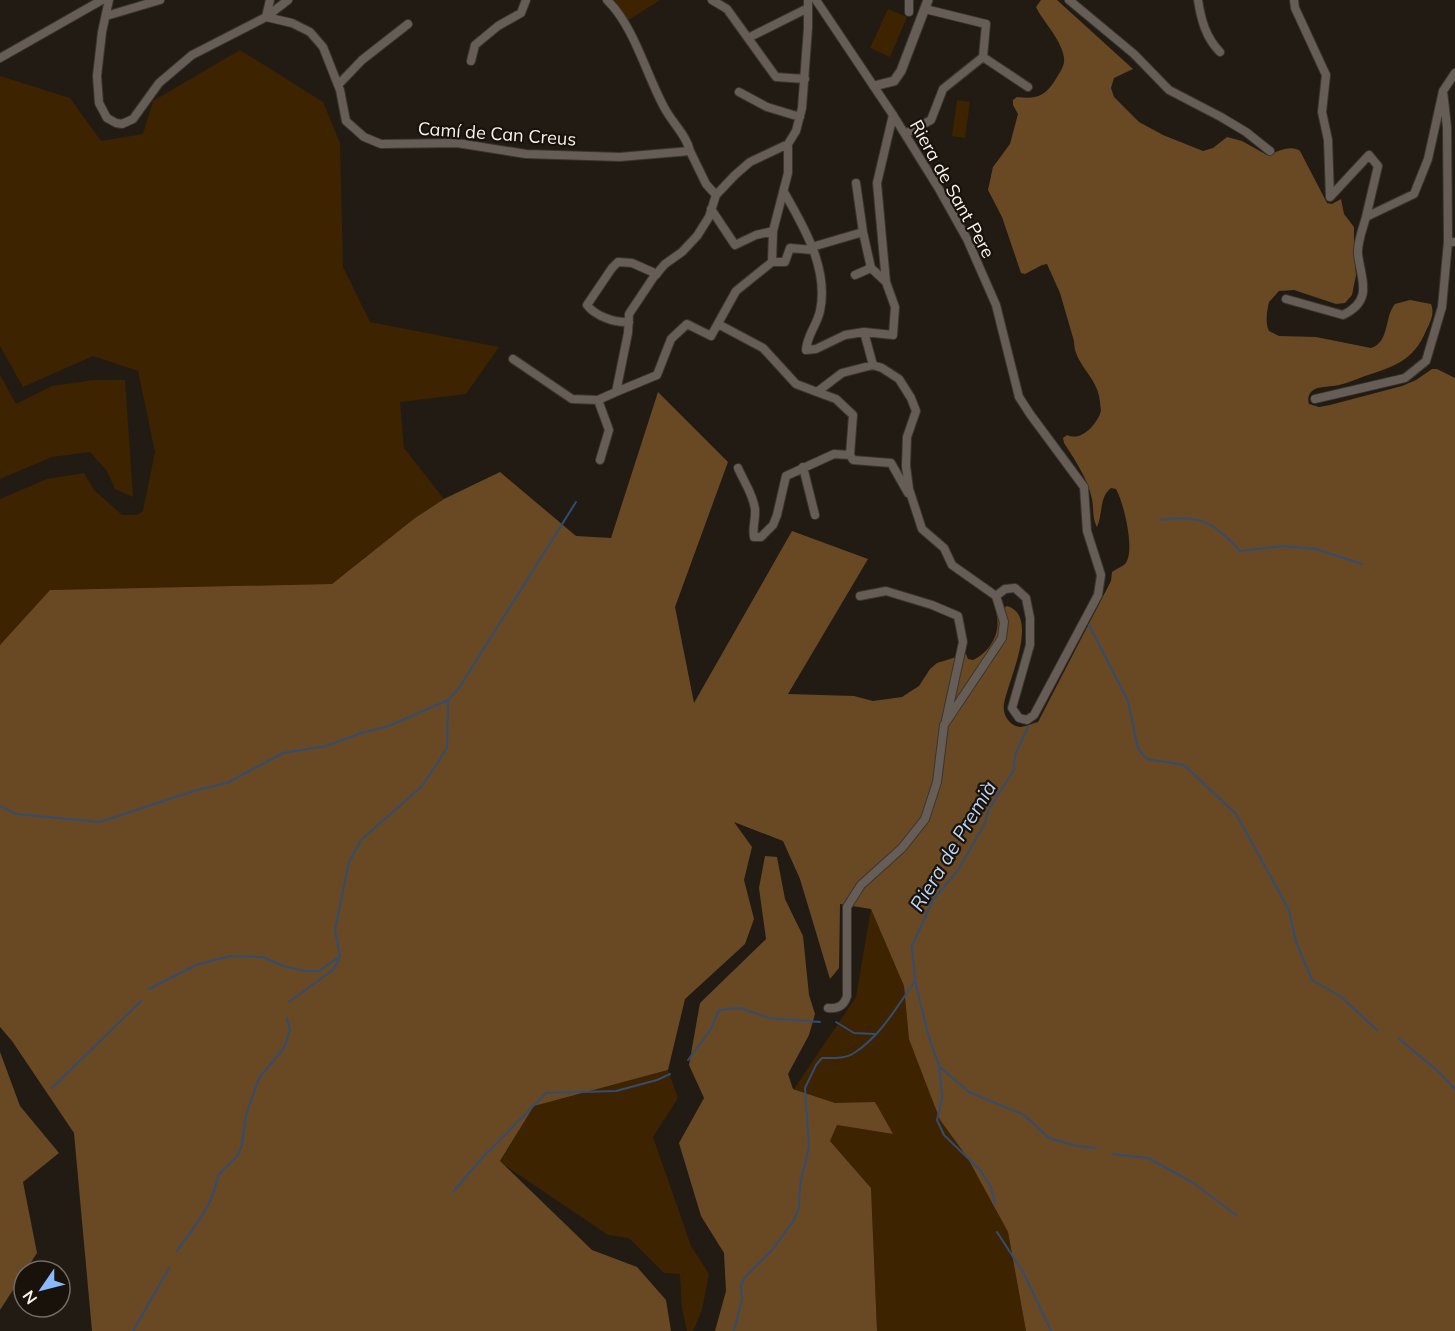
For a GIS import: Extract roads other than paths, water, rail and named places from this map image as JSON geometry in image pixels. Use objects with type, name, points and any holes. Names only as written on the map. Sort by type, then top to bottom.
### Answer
[{"type":"street","points":[[0,58],[102,0]]},
{"type":"street","points":[[109,0],[98,76],[99,103],[107,118],[122,124],[133,119],[159,83],[192,55],[266,17],[288,0]]},
{"type":"street","points":[[106,16],[160,0]]},
{"type":"street","points":[[266,17],[270,0]]},
{"type":"street","points":[[471,61],[475,45],[498,26],[521,13],[526,0]]},
{"type":"street","points":[[606,0],[626,26],[665,109],[688,141],[690,151],[706,184],[716,195]]},
{"type":"street","points":[[712,0],[727,9],[776,77],[805,78]]},
{"type":"street","name":"Riera de Sant Pere","points":[[816,0],[893,115],[967,239],[996,305],[1019,397],[1084,487],[1087,531],[1101,575],[1098,594],[1034,715],[1027,720],[1019,718],[1012,708],[1030,645],[1030,618],[1026,598],[1015,588],[1005,589],[996,596]]},
{"type":"street","points":[[909,0],[909,12]]},
{"type":"street","points":[[1069,0],[1134,54],[1169,90],[1246,132],[1270,151]]},
{"type":"street","points":[[1198,0],[1200,14],[1210,42],[1220,52]]},
{"type":"street","points":[[1286,299],[1343,315],[1358,306],[1364,280],[1358,252],[1378,166],[1369,154],[1330,197],[1328,140],[1322,112],[1326,75],[1295,8],[1294,0]]},
{"type":"street","points":[[748,38],[808,4]]},
{"type":"street","points":[[772,262],[773,231],[788,173],[788,144],[800,117],[805,78],[808,4]]},
{"type":"street","points":[[874,86],[894,81],[901,71],[926,4],[986,24],[983,57],[943,89],[931,120],[905,135]]},
{"type":"street","name":"Camí de Can Creus","points":[[266,17],[292,23],[310,32],[323,47],[338,85],[346,121],[364,137],[381,144],[457,143],[526,154],[620,157],[690,151]]},
{"type":"street","points":[[338,85],[362,60],[408,24]]},
{"type":"street","points":[[983,57],[1028,87]]},
{"type":"street","points":[[1366,217],[1414,194],[1428,159],[1443,90],[1455,73]]},
{"type":"street","points":[[1315,399],[1405,378],[1426,361],[1442,307],[1452,242],[1447,127],[1443,90]]},
{"type":"street","points":[[739,92],[767,106],[800,117]]},
{"type":"street","points":[[784,192],[813,248],[823,292],[820,313],[807,341],[806,350],[816,349],[845,335],[864,332],[893,335],[895,307],[886,282],[877,183],[893,115]]},
{"type":"street","points":[[616,392],[629,314],[657,274],[697,236],[716,195],[750,162],[788,144]]},
{"type":"street","points":[[856,183],[870,268],[886,282]]},
{"type":"street","points":[[711,209],[735,245],[756,235],[773,231]]},
{"type":"street","points":[[513,359],[572,399],[598,400],[657,375],[671,339],[687,324],[711,336],[736,291],[772,262],[785,262],[790,248],[813,248],[863,232]]},
{"type":"street","points":[[629,322],[617,322],[592,311],[587,305],[618,262],[632,263],[657,274]]},
{"type":"street","points":[[855,275],[870,268]]},
{"type":"street","points":[[718,324],[763,348],[796,384],[836,399],[853,415],[850,454],[853,460],[891,464],[913,503]]},
{"type":"street","points":[[864,332],[873,365]]},
{"type":"street","points":[[817,392],[842,373],[873,365],[899,379],[916,411],[907,436],[906,466],[909,489],[922,529],[944,548],[952,565],[996,596],[1004,622],[1002,638],[944,725]]},
{"type":"street","points":[[598,400],[609,430],[600,460]]},
{"type":"street","points":[[738,468],[752,495],[755,507],[752,527],[754,537],[761,537],[773,525],[786,476],[834,454],[850,454]]},
{"type":"street","points":[[803,467],[815,515]]},
{"type":"street","points":[[828,1008],[836,1009],[843,1005],[847,996],[847,907],[861,885],[902,848],[925,819],[937,782],[944,725],[963,642],[958,616],[932,605],[885,591],[860,596]]},
{"type":"waterway","points":[[289,1002],[334,969],[340,956],[335,930],[349,862],[361,840],[421,787],[437,764],[447,747],[448,700],[459,688],[576,502]]},
{"type":"waterway","points":[[1160,520],[1185,518],[1205,522],[1222,533],[1240,551],[1284,546],[1316,549],[1362,564]]},
{"type":"waterway","points":[[1089,625],[1128,701],[1138,749],[1147,759],[1184,765],[1236,814],[1289,910],[1296,942],[1312,980],[1340,996],[1377,1030]]},
{"type":"waterway","points":[[0,806],[16,814],[100,822],[197,790],[227,783],[283,753],[326,746],[361,733],[389,726],[448,700]]},
{"type":"waterway","name":"Riera de Premià","points":[[995,1205],[991,1187],[980,1170],[944,1135],[937,1120],[942,1098],[939,1066],[928,1034],[915,981],[912,946],[933,900],[958,870],[984,825],[989,809],[1014,770],[1015,755],[1028,727]]},
{"type":"waterway","points":[[149,989],[196,965],[230,956],[263,957],[283,966],[305,971],[319,971],[339,957]]},
{"type":"waterway","points":[[734,1331],[742,1299],[741,1285],[745,1277],[772,1250],[794,1220],[799,1207],[800,1185],[809,1147],[805,1088],[816,1065],[822,1058],[847,1056],[863,1046],[888,1020],[915,981]]},
{"type":"waterway","points":[[52,1088],[141,1001]]},
{"type":"waterway","points":[[688,1060],[711,1029],[719,1010],[740,1008],[769,1018],[820,1022]]},
{"type":"waterway","points":[[177,1251],[208,1205],[218,1175],[238,1155],[242,1145],[246,1115],[259,1078],[284,1048],[290,1030],[287,1018]]},
{"type":"waterway","points":[[836,1022],[854,1033],[875,1034]]},
{"type":"waterway","points":[[1398,1038],[1439,1072],[1455,1089]]},
{"type":"waterway","points":[[940,1067],[969,1092],[1024,1115],[1049,1138],[1077,1146],[1096,1148]]},
{"type":"waterway","points":[[453,1192],[483,1157],[546,1093],[616,1091],[657,1080],[670,1074]]},
{"type":"waterway","points":[[1113,1154],[1148,1158],[1192,1182],[1236,1215]]},
{"type":"waterway","points":[[997,1232],[1023,1272],[1051,1331]]},
{"type":"waterway","points":[[133,1331],[169,1268]]}]
